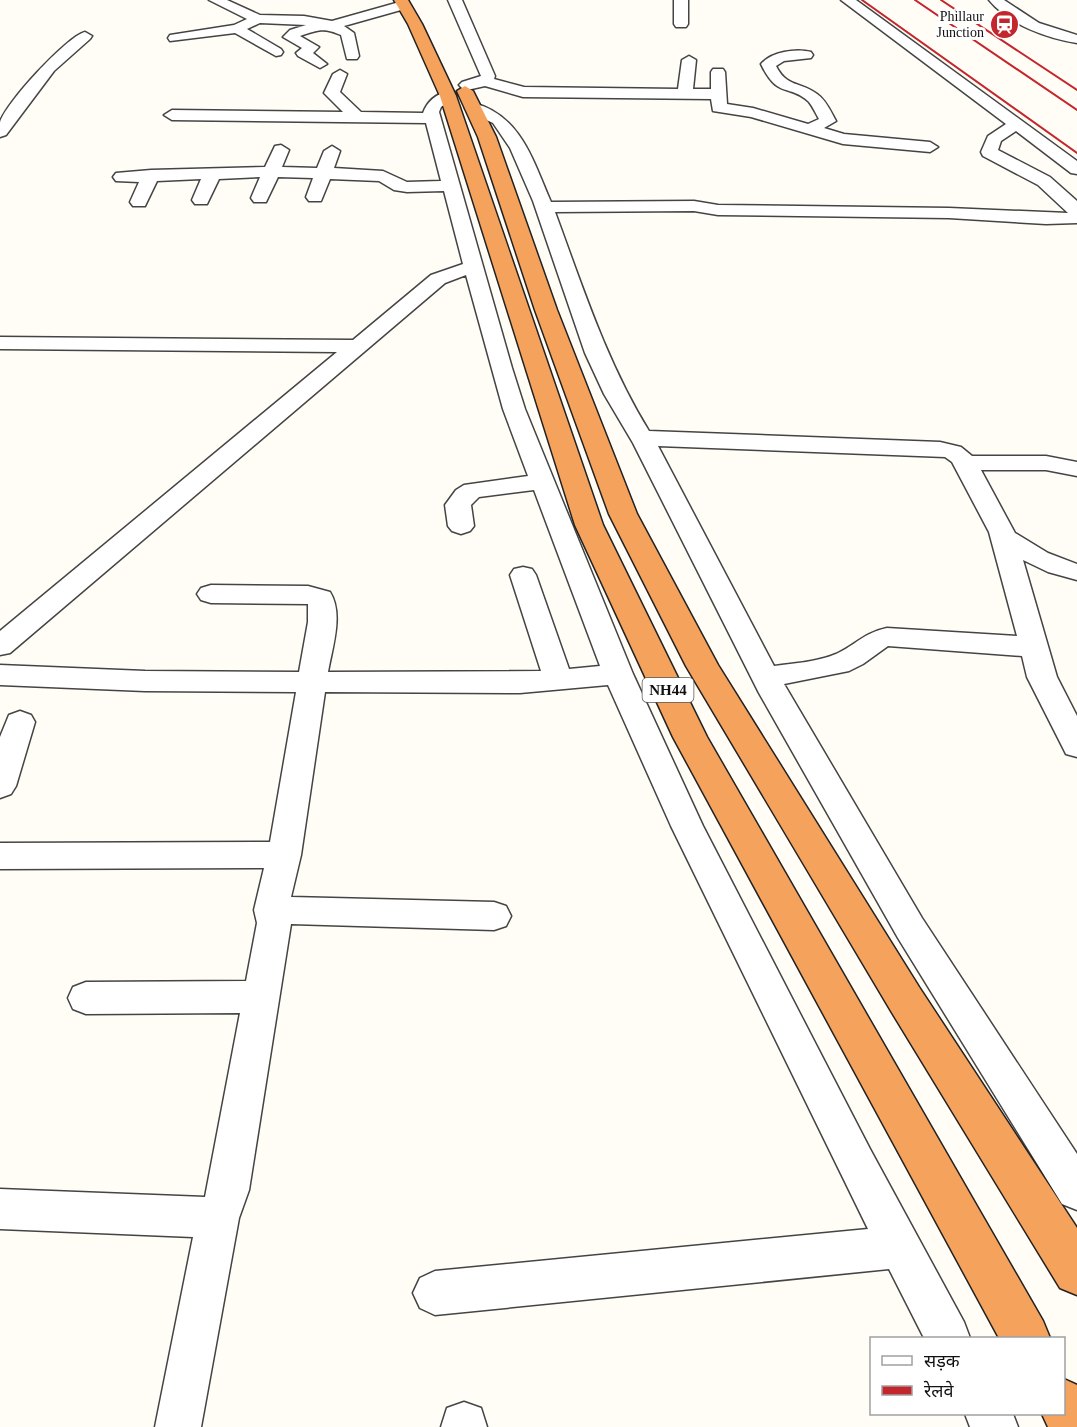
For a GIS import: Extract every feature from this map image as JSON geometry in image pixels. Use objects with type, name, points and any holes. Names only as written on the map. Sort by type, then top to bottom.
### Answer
[{"type":"highway","name":"NH44","points":[[409,2],[415,24],[460,98],[487,137],[546,310],[628,524],[702,666],[911,1009],[1077,1271]]},
{"type":"highway","name":"NH44","points":[[460,98],[589,525],[690,737],[1025,1337]]},
{"type":"highway","points":[[1065,1407],[1076,1427]]},
{"type":"street","points":[[216,0],[258,19],[329,24],[347,33],[352,56]]},
{"type":"street","points":[[455,0],[488,76],[460,98],[451,186],[472,267],[514,409],[618,674],[687,826],[947,1337]]},
{"type":"street","points":[[681,0],[681,24]]},
{"type":"street","points":[[849,0],[1077,169]]},
{"type":"street","points":[[996,0],[1047,33],[1077,39]]},
{"type":"street","points":[[320,64],[303,53],[312,47],[290,37],[295,33],[409,2]]},
{"type":"street","points":[[174,38],[237,29],[258,19]]},
{"type":"street","points":[[237,29],[276,52]]},
{"type":"street","points":[[0,132],[54,60],[85,36]]},
{"type":"street","points":[[806,54],[781,57],[768,64],[782,86],[807,94],[815,100],[827,118],[828,121],[823,124],[807,130]]},
{"type":"street","points":[[685,93],[689,60]]},
{"type":"street","points":[[718,72],[719,108],[753,112],[843,139],[930,147]]},
{"type":"street","points":[[340,74],[332,93],[357,117]]},
{"type":"street","points":[[172,115],[357,117],[460,98],[517,99],[685,93],[718,94]]},
{"type":"street","points":[[460,98],[499,120],[507,129],[545,207],[596,353],[615,394],[642,438],[766,677],[910,928],[1077,1190]]},
{"type":"street","points":[[1016,124],[994,139],[989,152],[1044,181],[1077,211]]},
{"type":"street","points":[[260,198],[281,150]]},
{"type":"street","points":[[315,196],[332,151]]},
{"type":"street","points":[[122,177],[213,173],[322,173],[383,176],[400,186],[451,186]]},
{"type":"street","points":[[201,200],[213,173]]},
{"type":"street","points":[[139,202],[151,175]]},
{"type":"street","points":[[545,207],[694,206],[718,210],[949,213],[1046,219],[1077,218]]},
{"type":"street","points":[[0,646],[438,279],[472,267]]},
{"type":"street","points":[[0,343],[359,346]]},
{"type":"street","points":[[642,438],[940,449],[953,452],[966,463],[1003,537],[1042,677],[1077,746]]},
{"type":"street","points":[[966,463],[1046,464],[1077,469]]},
{"type":"street","points":[[461,526],[458,505],[465,495],[473,490],[543,482]]},
{"type":"street","points":[[1003,537],[1051,565],[1077,572]]},
{"type":"street","points":[[523,575],[558,680]]},
{"type":"street","points":[[178,1427],[218,1218],[228,1190],[263,998],[274,923],[271,910],[284,855],[292,795],[314,683],[322,622],[320,598],[308,595],[211,594]]},
{"type":"street","points":[[766,677],[828,667],[848,660],[863,651],[875,639],[887,637],[1034,647]]},
{"type":"street","points":[[0,675],[314,683],[520,683],[618,674]]},
{"type":"street","points":[[0,786],[20,722]]},
{"type":"street","points":[[0,856],[284,855]]},
{"type":"street","points":[[271,910],[494,916]]},
{"type":"street","points":[[86,998],[263,998]]},
{"type":"street","points":[[0,1209],[218,1218]]},
{"type":"street","points":[[435,1293],[900,1247]]},
{"type":"railway","points":[[862,0],[1077,153]]},
{"type":"railway","points":[[915,0],[1077,110]]},
{"type":"railway","points":[[941,0],[1077,90]]},
{"type":"place","name":"Phillaur Junction","points":[[1005,24]]}]
